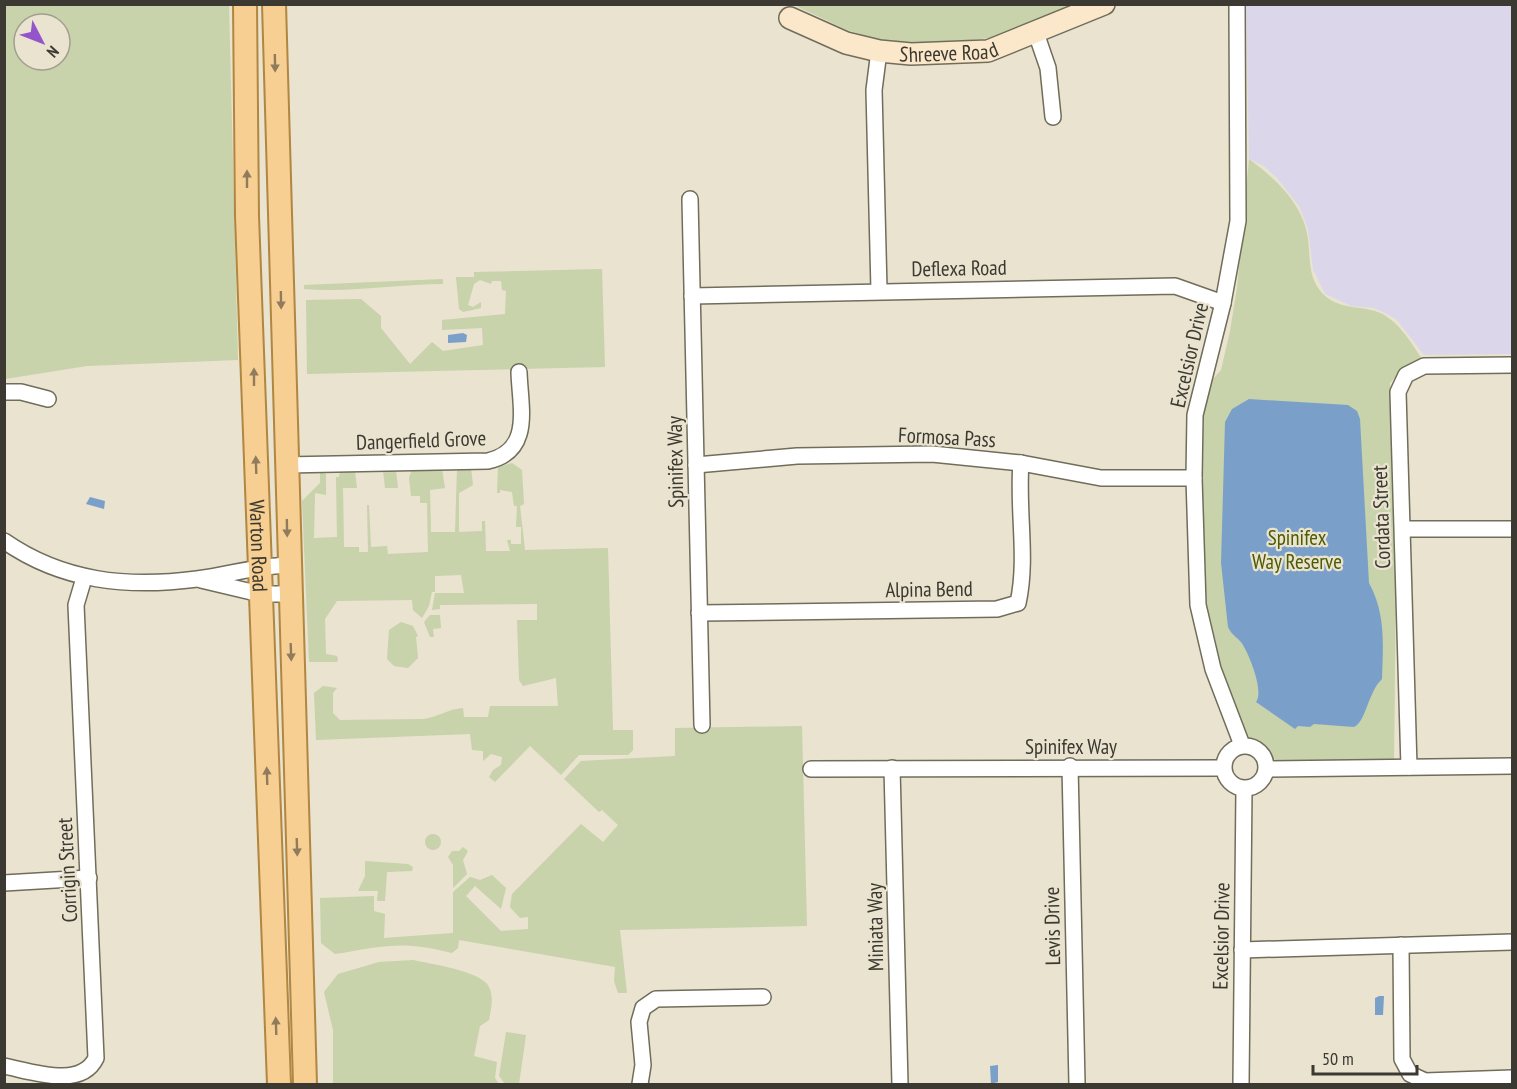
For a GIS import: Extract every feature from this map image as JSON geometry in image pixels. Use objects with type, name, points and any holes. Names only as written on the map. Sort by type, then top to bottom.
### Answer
[{"type":"main road","name":"Warton Road","points":[[245,4],[247,216],[254,349],[259,566],[279,1084]]},
{"type":"main road","name":"Warton Road","points":[[274,4],[288,565],[308,1079]]},
{"type":"main road","points":[[254,349],[260,287],[274,270],[280,269]]},
{"type":"street","name":"Shreeve Road","points":[[790,18],[846,43],[879,51],[911,54],[988,51],[1104,4]]},
{"type":"street","name":"Excelsior Drive","points":[[1237,4],[1238,221],[1223,303],[1195,415],[1194,478],[1198,605],[1213,669],[1242,745]]},
{"type":"street","points":[[1036,33],[1048,68],[1053,117]]},
{"type":"street","points":[[879,51],[874,90],[879,290]]},
{"type":"street","name":"Spinifex Way","points":[[690,199],[702,724]]},
{"type":"street","name":"Deflexa Road","points":[[692,296],[879,290],[1175,286],[1223,303]]},
{"type":"street","name":"Cordata Street","points":[[1409,767],[1398,392],[1406,375],[1424,366],[1512,365]]},
{"type":"street","name":"Dangerfield Grove","points":[[285,465],[488,461],[505,456],[518,442],[521,430],[519,372]]},
{"type":"street","points":[[4,392],[21,392],[48,399]]},
{"type":"street","name":"Formosa Pass","points":[[696,465],[797,456],[921,454],[1021,463],[1101,478],[1194,478]]},
{"type":"street","name":"Alpina Bend","points":[[699,613],[997,609],[1018,603],[1022,585],[1019,485],[1021,463]]},
{"type":"street","points":[[1403,529],[1512,529]]},
{"type":"street","points":[[4,541],[33,559],[84,578],[126,583],[199,579],[259,566],[288,565]]},
{"type":"street","name":"Corrigin Street","points":[[4,1066],[74,1080],[87,1074],[94,1064],[97,1053],[76,605],[84,578]]},
{"type":"street","points":[[199,579],[260,594],[289,594]]},
{"type":"street","points":[[1242,745],[1262,753],[1267,769],[1260,782],[1244,789],[1230,783],[1223,768],[1228,753],[1242,745]]},
{"type":"street","name":"Spinifex Way","points":[[811,769],[1070,766],[1223,768]]},
{"type":"street","name":"Levis Drive","points":[[1070,766],[1077,1084]]},
{"type":"street","points":[[1267,769],[1512,766]]},
{"type":"street","name":"Miniata Way","points":[[892,768],[900,1084]]},
{"type":"street","name":"Excelsior Drive","points":[[1241,1084],[1244,789]]},
{"type":"street","points":[[4,883],[89,878]]},
{"type":"street","points":[[1242,950],[1512,942]]},
{"type":"street","points":[[1401,945],[1402,1059],[1410,1074],[1425,1081],[1512,1078]]},
{"type":"street","points":[[640,1084],[643,1065],[639,1022],[643,1008],[656,999],[763,997]]},
{"type":"shaded area","points":[[1246,5],[1512,5],[1512,354],[1424,355],[1397,320],[1374,308],[1351,306],[1325,294],[1313,269],[1308,229],[1299,206],[1277,178],[1264,166],[1249,159]]},
{"type":"green space","points":[[5,4],[229,5],[238,360],[87,366],[5,379]]},
{"type":"green space","points":[[794,5],[1071,5],[989,38],[953,42],[886,42],[847,30]]},
{"type":"green space","name":"Spinifex Way Reserve","points":[[1249,159],[1284,190],[1297,208],[1308,237],[1311,271],[1317,287],[1323,294],[1335,302],[1383,314],[1402,331],[1422,359],[1399,373],[1390,383],[1396,575],[1394,765],[1282,765],[1238,728],[1202,605],[1200,410],[1213,379],[1221,370],[1230,331],[1237,288]]},
{"type":"green space","points":[[602,269],[605,367],[307,374],[306,300],[361,299],[381,316],[381,328],[410,364],[432,342],[443,351],[483,345],[482,328],[442,330],[442,320],[505,314],[506,291],[502,290],[501,281],[492,281],[491,284],[480,280],[474,284],[468,305],[473,307],[481,302],[481,308],[463,312],[459,309],[456,277],[474,277],[474,272]]},
{"type":"green space","points":[[443,279],[443,284],[339,290],[304,289],[304,285]]},
{"type":"green space","points":[[512,463],[522,470],[524,504],[520,506],[525,550],[608,548],[613,730],[633,730],[633,750],[628,755],[579,755],[561,775],[530,746],[495,782],[489,777],[493,770],[501,765],[502,757],[491,754],[483,761],[483,751],[472,750],[470,734],[316,740],[314,693],[323,686],[337,688],[333,693],[333,713],[340,720],[424,719],[463,708],[464,717],[488,717],[490,706],[558,706],[556,678],[523,686],[519,680],[517,620],[537,620],[537,604],[440,605],[440,609],[432,610],[435,593],[464,593],[461,575],[435,576],[435,592],[432,592],[429,606],[422,618],[413,610],[412,600],[337,601],[325,619],[326,654],[337,656],[338,660],[337,662],[309,662],[302,501],[320,483],[320,472],[326,474],[326,495],[315,493],[314,538],[337,537],[336,477],[339,477],[340,471],[355,472],[357,488],[343,488],[344,547],[359,547],[359,552],[368,552],[367,505],[369,505],[371,547],[387,546],[388,554],[428,552],[427,503],[420,503],[420,496],[411,496],[409,478],[412,469],[442,469],[445,488],[430,490],[431,532],[455,532],[457,469],[471,468],[473,485],[459,493],[459,532],[482,531],[482,521],[485,521],[486,551],[510,551],[507,540],[511,540],[511,544],[521,544],[521,527],[516,527],[517,506],[514,506],[512,492],[500,490],[500,493],[497,493],[498,467]]},
{"type":"green space","points":[[383,470],[396,470],[398,488],[385,488]]},
{"type":"green space","points":[[430,615],[440,615],[441,628],[433,629],[434,637],[430,637],[424,622]]},
{"type":"green space","points":[[401,622],[413,626],[418,636],[416,637],[418,658],[408,668],[394,666],[387,659],[389,630]]},
{"type":"green space","points":[[802,726],[807,926],[620,930],[627,993],[618,993],[614,981],[615,967],[459,940],[458,948],[452,953],[406,945],[335,954],[321,943],[320,898],[374,896],[374,911],[385,914],[384,938],[453,933],[453,892],[470,877],[480,880],[492,875],[506,888],[501,909],[475,886],[466,896],[501,931],[528,929],[528,917],[520,918],[510,907],[512,894],[581,824],[603,842],[618,825],[602,810],[599,812],[564,779],[581,761],[675,756],[675,728]]},
{"type":"green space","points":[[433,834],[439,836],[441,842],[439,848],[433,850],[427,848],[425,842],[427,836]]},
{"type":"green space","points":[[463,847],[468,851],[463,860],[467,874],[453,888],[453,865],[448,857],[452,851],[459,851]]},
{"type":"green space","points":[[365,861],[408,864],[413,867],[412,871],[387,872],[385,901],[377,901],[378,891],[358,891],[365,876]]},
{"type":"green space","points":[[413,960],[466,972],[484,981],[489,987],[492,999],[489,1020],[480,1026],[474,1056],[497,1062],[495,1078],[499,1084],[333,1084],[333,1030],[324,992],[338,974],[379,962]]},
{"type":"green space","points":[[506,1032],[526,1035],[519,1084],[505,1084],[499,1076]]},
{"type":"water","points":[[463,333],[467,335],[466,342],[448,343],[448,335]]},
{"type":"water","points":[[1249,399],[1348,405],[1357,411],[1360,419],[1369,583],[1381,618],[1383,654],[1382,679],[1373,691],[1361,719],[1354,727],[1314,724],[1310,727],[1298,726],[1295,729],[1256,702],[1258,690],[1252,665],[1240,640],[1231,633],[1228,627],[1221,563],[1225,422],[1232,409]]},
{"type":"water","points":[[90,497],[105,501],[104,509],[86,504]]},
{"type":"water","points":[[1384,996],[1383,1015],[1375,1015],[1375,998]]},
{"type":"water","points":[[998,1065],[998,1082],[991,1084],[990,1066]]}]
